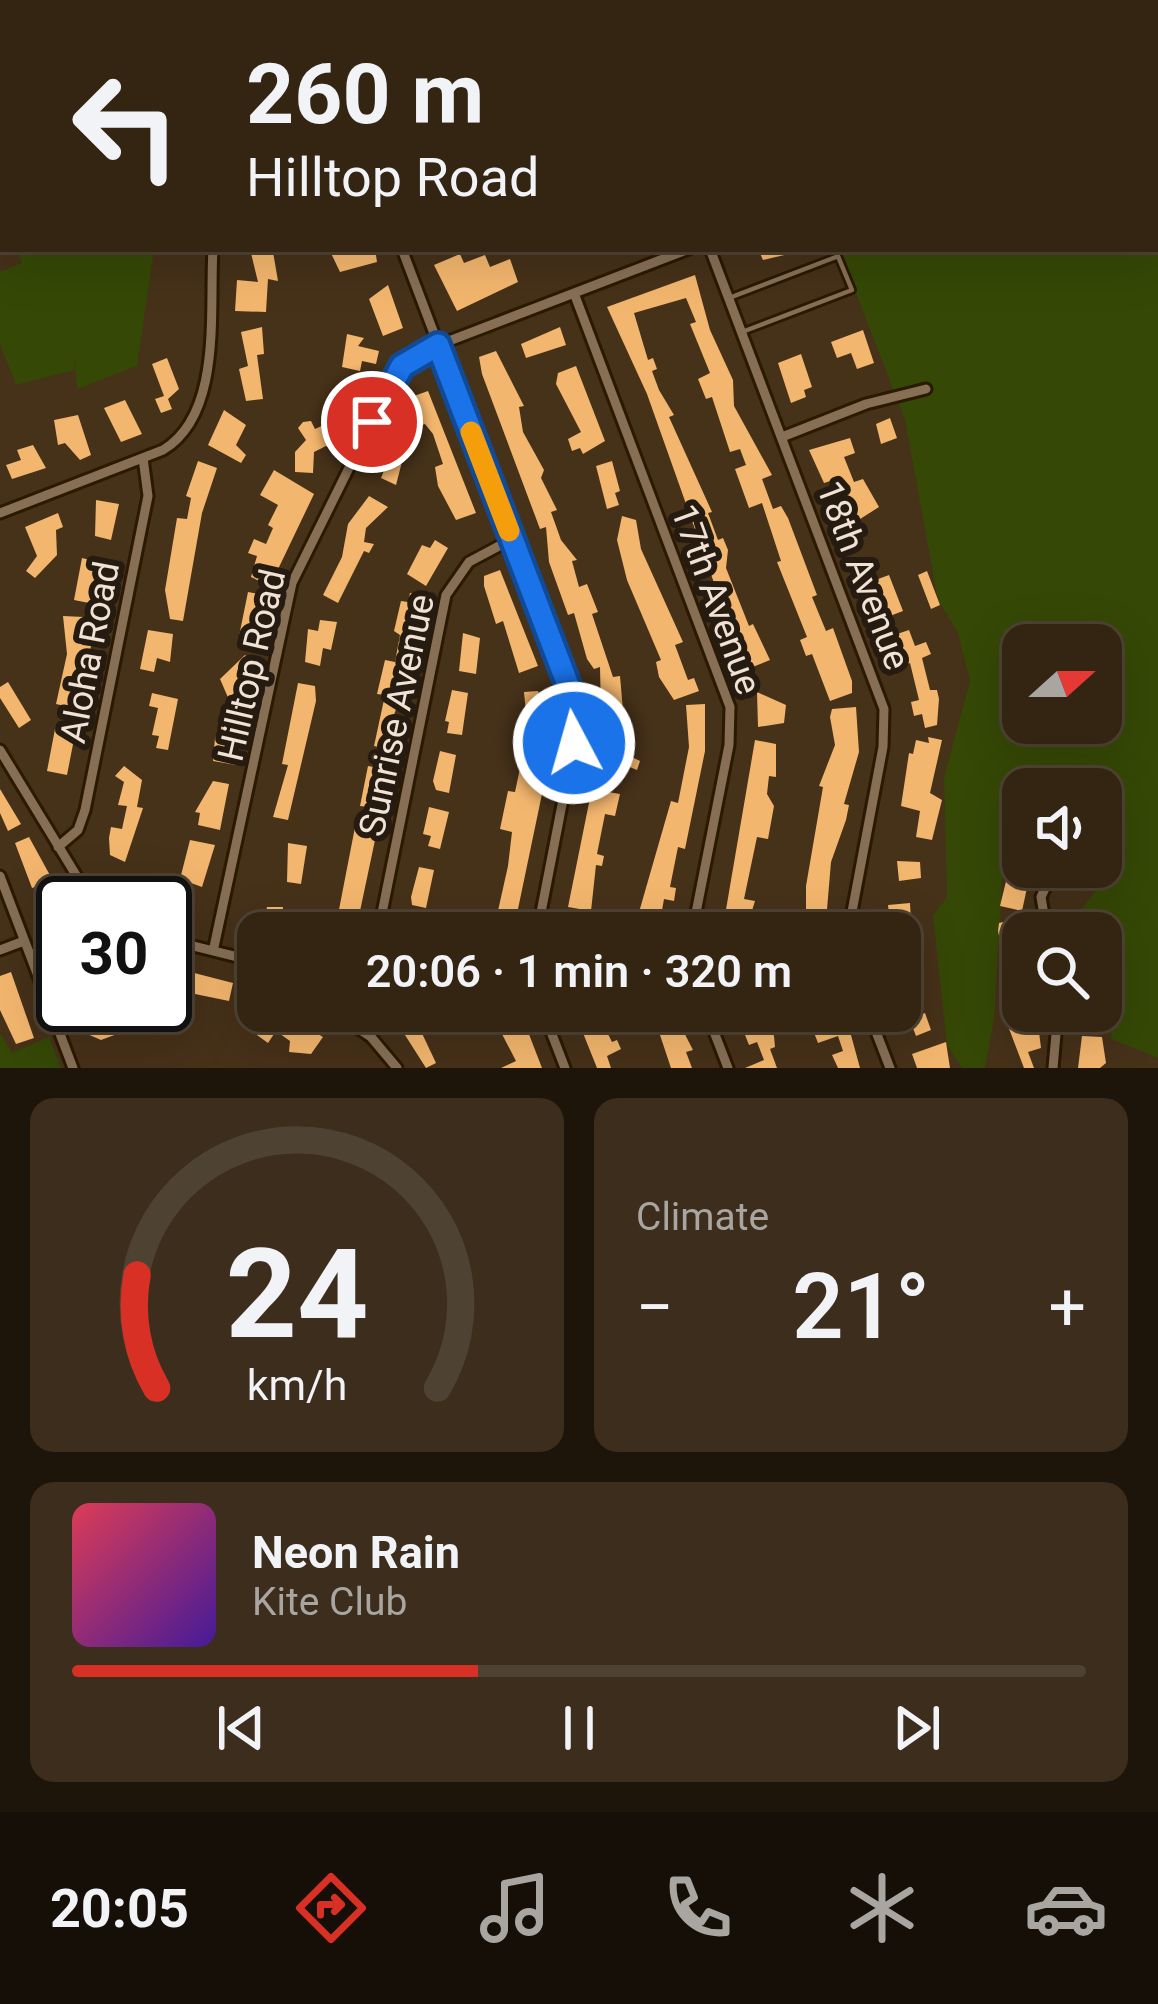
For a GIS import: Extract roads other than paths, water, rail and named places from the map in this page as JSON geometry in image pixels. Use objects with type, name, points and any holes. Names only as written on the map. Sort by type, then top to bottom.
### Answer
[{"type":"street","points":[[0,513],[143,458],[184,434],[201,403],[213,252]]},
{"type":"street","points":[[403,252],[575,714],[574,743],[541,912]]},
{"type":"street","name":"Hilltop Road","points":[[214,947],[292,584],[395,375],[409,359],[438,345],[681,252]]},
{"type":"street","name":"18th Avenue","points":[[711,252],[884,709],[883,747],[852,912]]},
{"type":"street","name":"17th Avenue","points":[[574,293],[730,707],[729,745],[696,912]]},
{"type":"street","points":[[782,437],[866,404],[926,389]]},
{"type":"street","name":"Aloha Road","points":[[58,847],[77,830],[85,810],[148,496],[143,458]]},
{"type":"street","name":"Sunrise Avenue","points":[[382,912],[446,595],[469,562],[512,539]]},
{"type":"street","points":[[0,749],[76,876]]},
{"type":"street","points":[[0,876],[73,1068]]},
{"type":"street","points":[[0,950],[24,941]]},
{"type":"street","points":[[192,943],[237,955]]},
{"type":"street","points":[[360,1032],[397,1068]]},
{"type":"street","points":[[551,1032],[565,1068]]},
{"type":"street","points":[[714,1032],[728,1068]]},
{"type":"street","points":[[876,1032],[890,1068]]},
{"type":"street","points":[[1054,1068],[1057,1032]]},
{"type":"lane","points":[[729,298],[837,252],[852,290],[742,332]]}]
